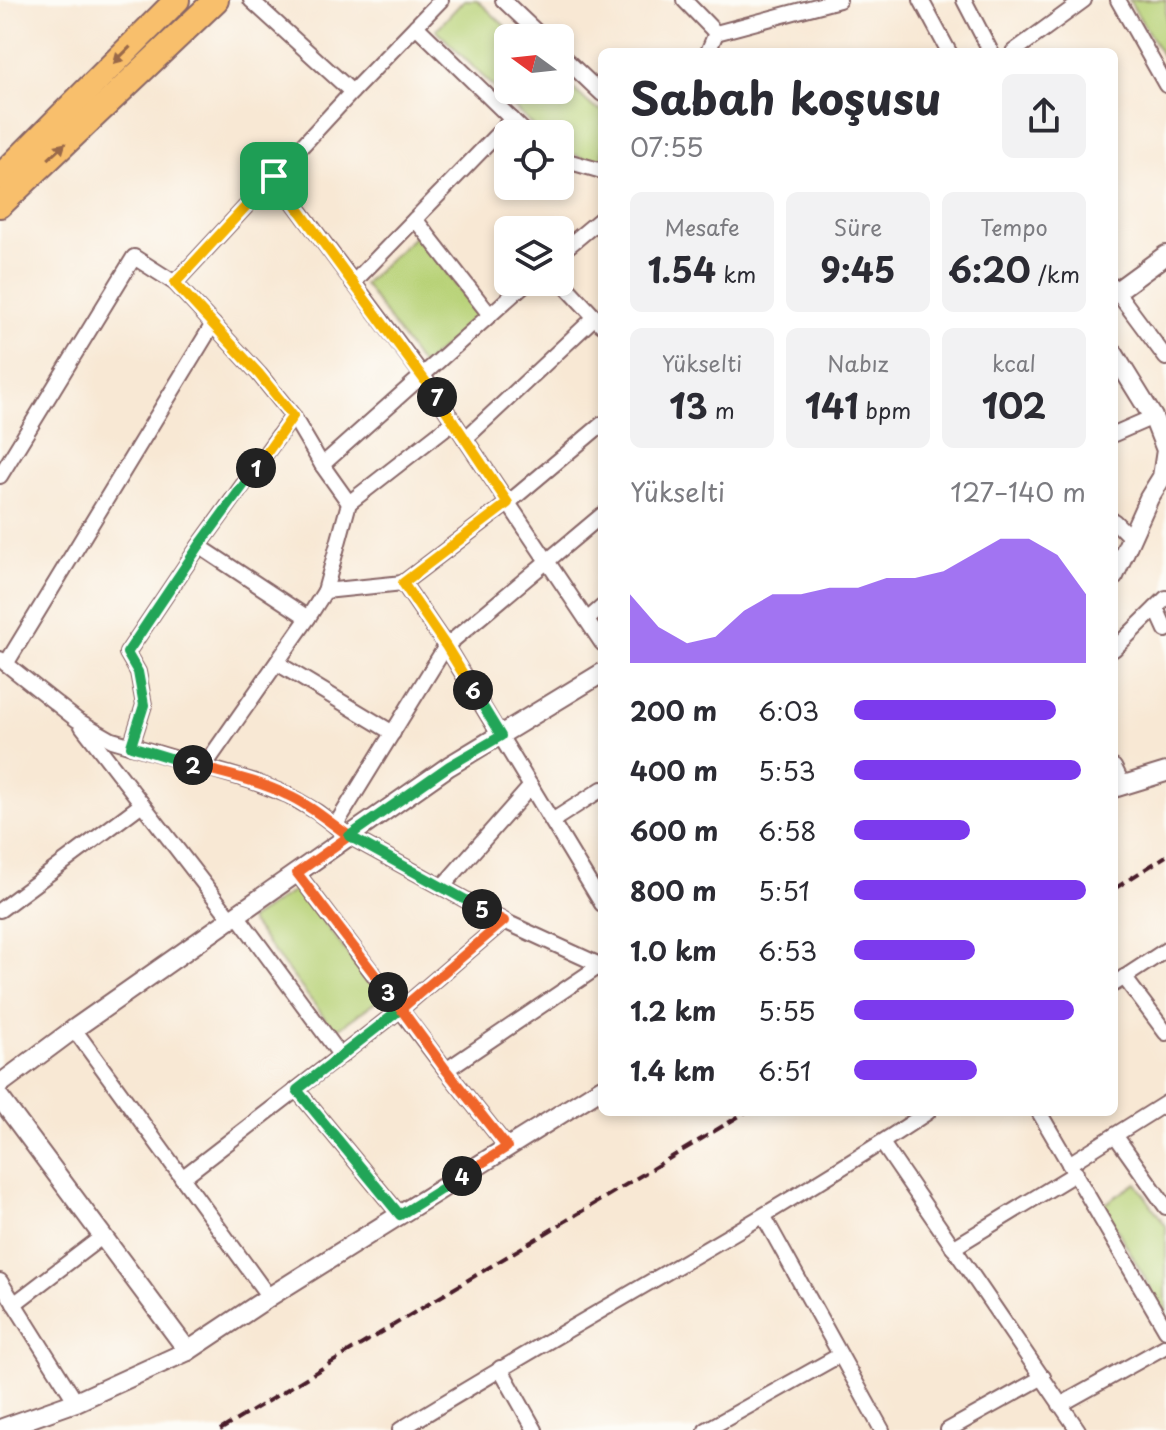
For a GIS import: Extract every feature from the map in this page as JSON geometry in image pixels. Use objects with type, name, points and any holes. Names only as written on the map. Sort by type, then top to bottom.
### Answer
[{"type":"highway","points":[[0,177],[177,0]]},
{"type":"highway","points":[[0,205],[216,0]]},
{"type":"street","points":[[251,0],[352,92]]},
{"type":"street","points":[[175,283],[441,0]]},
{"type":"street","points":[[503,0],[528,24]]},
{"type":"street","points":[[684,0],[716,33]]},
{"type":"street","points":[[716,33],[839,0]]},
{"type":"street","points":[[921,0],[947,48]]},
{"type":"street","points":[[964,0],[987,48]]},
{"type":"street","points":[[1018,48],[1084,0]]},
{"type":"street","points":[[1118,0],[1166,85]]},
{"type":"street","points":[[353,283],[512,119],[416,26]]},
{"type":"street","points":[[710,48],[716,33]]},
{"type":"street","points":[[574,67],[598,90]]},
{"type":"street","points":[[574,163],[598,170]]},
{"type":"street","points":[[274,176],[423,376],[598,637]]},
{"type":"street","points":[[415,219],[490,315]]},
{"type":"street","points":[[574,241],[598,221]]},
{"type":"street","points":[[1118,289],[1166,255]]},
{"type":"street","points":[[0,476],[134,257],[175,283],[259,374],[293,416],[349,503]]},
{"type":"street","points":[[465,439],[598,321],[574,295]]},
{"type":"street","points":[[1118,295],[1166,358]]},
{"type":"street","points":[[322,465],[511,296]]},
{"type":"street","points":[[213,324],[3,661],[77,720],[112,740],[252,781],[288,795],[342,831],[504,921],[598,965]]},
{"type":"street","points":[[1118,360],[1153,417],[1166,450],[1165,476],[1149,498],[1118,567]]},
{"type":"street","points":[[131,746],[144,705],[138,672],[127,653],[199,546],[293,416]]},
{"type":"street","points":[[1118,432],[1153,417]]},
{"type":"street","points":[[203,768],[325,591],[349,503],[453,422]]},
{"type":"street","points":[[325,591],[403,583],[508,503],[598,427]]},
{"type":"street","points":[[342,831],[393,733],[446,646],[598,518]]},
{"type":"street","points":[[1118,525],[1131,538]]},
{"type":"street","points":[[199,546],[308,618]]},
{"type":"street","points":[[403,583],[446,646],[598,897]]},
{"type":"street","points":[[1161,603],[1166,630]]},
{"type":"street","points":[[1118,645],[1161,603]]},
{"type":"street","points":[[587,620],[598,610]]},
{"type":"street","points":[[277,663],[393,733]]},
{"type":"street","points":[[0,1084],[297,873],[342,831],[598,675]]},
{"type":"street","points":[[77,720],[341,1056]]},
{"type":"street","points":[[1118,786],[1166,772]]},
{"type":"street","points":[[442,887],[531,786]]},
{"type":"street","points":[[552,821],[598,792]]},
{"type":"street","points":[[0,910],[142,804]]},
{"type":"street","points":[[297,873],[507,1147]]},
{"type":"street","points":[[182,1178],[401,1009],[504,921]]},
{"type":"street","points":[[1166,950],[1119,980],[1166,1033]]},
{"type":"street","points":[[446,1070],[598,968]]},
{"type":"street","points":[[74,1029],[269,1297]]},
{"type":"street","points":[[297,1090],[400,1215]]},
{"type":"street","points":[[0,1429],[76,1402],[188,1351],[598,1090]]},
{"type":"street","points":[[0,1098],[188,1351]]},
{"type":"street","points":[[953,1248],[1166,1103]]},
{"type":"street","points":[[400,1430],[500,1368],[764,1217],[922,1116]]},
{"type":"street","points":[[1041,1116],[1166,1330]]},
{"type":"street","points":[[1115,1135],[1166,1207]]},
{"type":"street","points":[[882,1143],[1078,1430]]},
{"type":"street","points":[[764,1217],[882,1430]]},
{"type":"street","points":[[14,1304],[103,1236]]},
{"type":"street","points":[[0,1281],[76,1402]]},
{"type":"street","points":[[1060,1405],[1166,1346]]},
{"type":"street","points":[[706,1430],[840,1355]]},
{"type":"street","points":[[500,1368],[535,1430]]},
{"type":"street","points":[[948,1430],[1043,1377]]},
{"type":"green space","points":[[464,0],[477,0],[503,24],[494,24],[494,87],[436,30]]},
{"type":"green space","points":[[1129,0],[1166,0],[1166,62]]},
{"type":"green space","points":[[574,90],[598,109],[598,163],[574,154],[574,120],[527,120],[511,104],[574,104]]},
{"type":"green space","points":[[418,233],[479,316],[422,366],[364,284]]},
{"type":"green space","points":[[298,888],[381,998],[335,1031],[249,920]]},
{"type":"green space","points":[[1136,1183],[1166,1226],[1166,1315],[1103,1205]]},
{"type":"railway","points":[[1118,886],[1166,856]]},
{"type":"railway","points":[[220,1430],[739,1116]]},
{"type":"route","points":[[274,176],[175,283],[259,374],[293,416],[199,546],[127,653],[138,672],[144,705],[131,746],[252,781],[288,795],[349,836],[297,873],[401,1009],[297,1090],[400,1215],[507,1147],[401,1009],[504,921],[349,836],[449,766],[501,736],[403,583],[508,503],[423,376],[274,176]]}]
